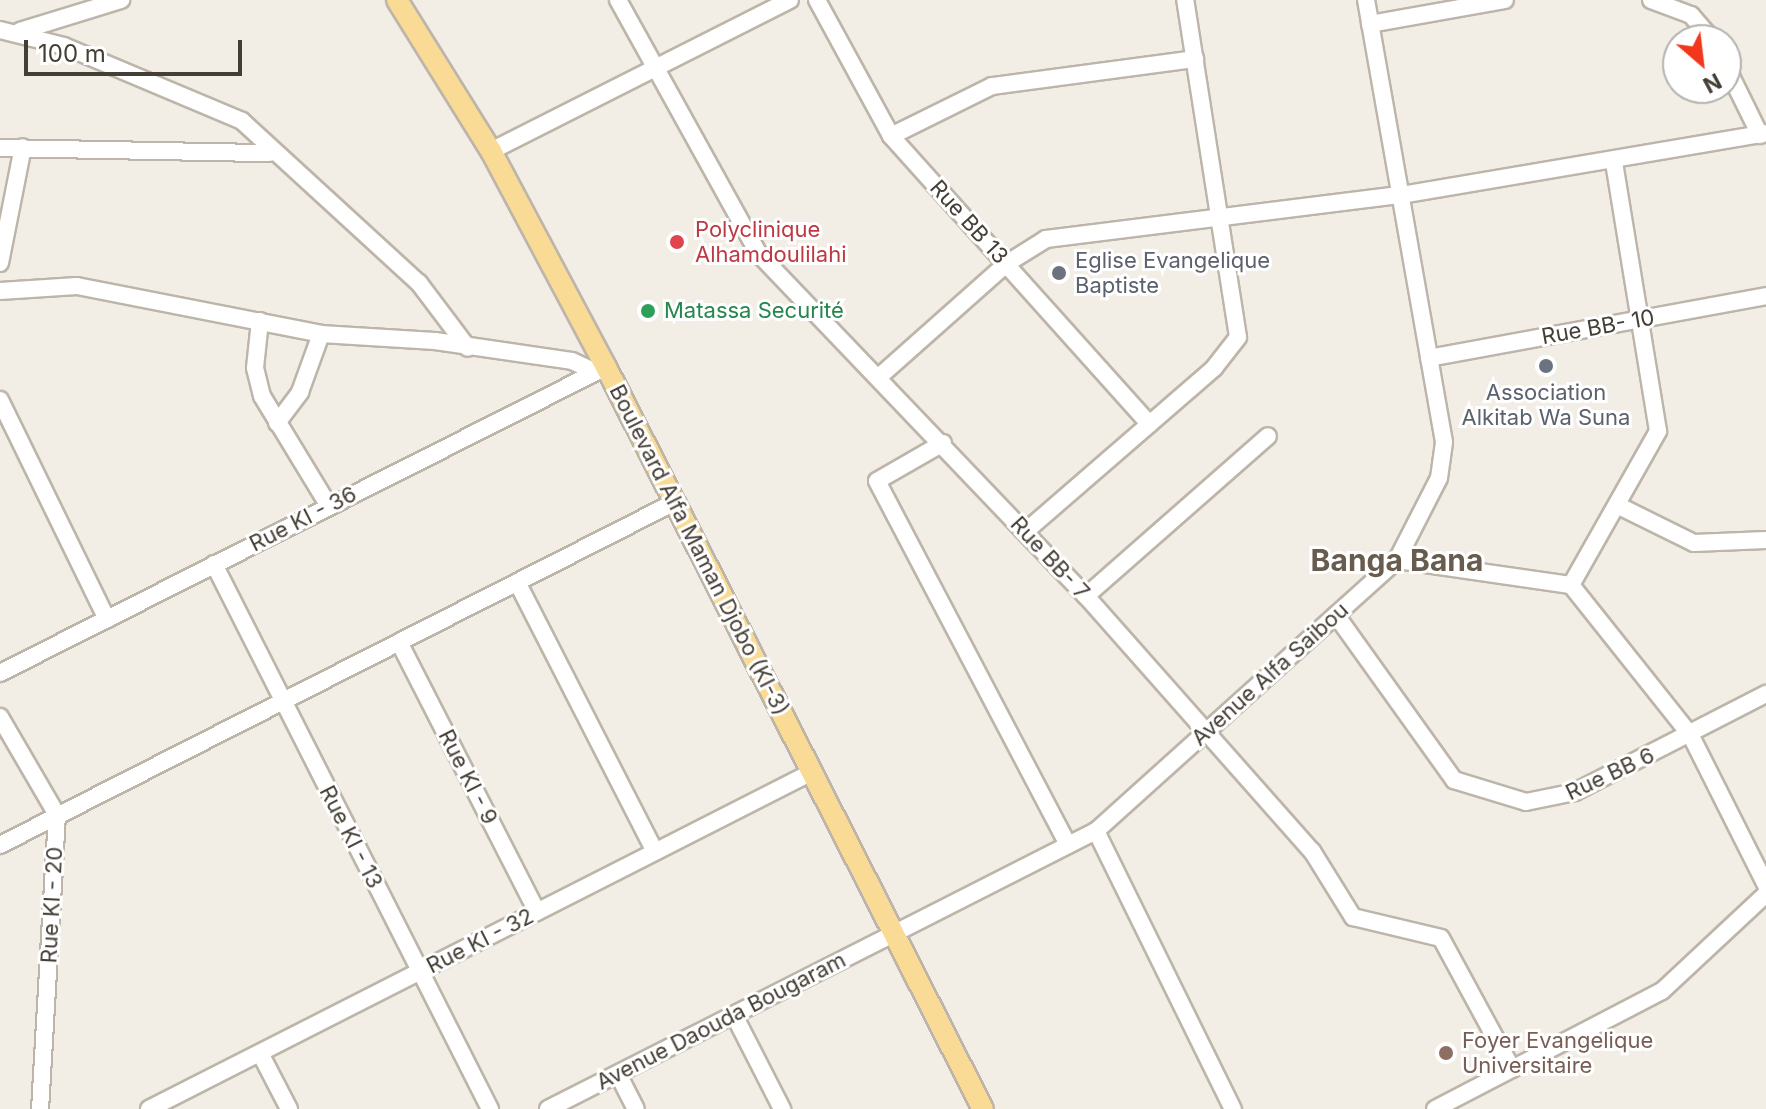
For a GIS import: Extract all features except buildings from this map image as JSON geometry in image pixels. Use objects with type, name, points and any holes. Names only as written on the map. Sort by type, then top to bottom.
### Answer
[{"type":"main road","name":"Boulevard Alfa Maman Djobo (KI-3)","points":[[397,0],[491,151],[601,369],[675,502],[983,1109]]},
{"type":"street","points":[[20,31],[121,0]]},
{"type":"street","name":"Rue BB- 7","points":[[618,0],[758,253],[880,376],[1086,596],[1312,851],[1353,917],[1441,938],[1512,1069]]},
{"type":"street","points":[[491,151],[790,0]]},
{"type":"street","name":"Rue BB 13","points":[[817,0],[891,136],[1149,424]]},
{"type":"street","points":[[1026,531],[1149,424],[1238,337],[1185,0]]},
{"type":"street","name":"Avenue Alfa Saibou","points":[[894,933],[1096,831],[1397,560],[1444,460],[1366,0]]},
{"type":"street","points":[[1370,24],[1505,0]]},
{"type":"street","points":[[1651,0],[1703,24]]},
{"type":"street","points":[[0,30],[20,31],[242,121],[269,153],[419,283],[468,348]]},
{"type":"street","points":[[891,136],[992,86],[1195,59]]},
{"type":"street","points":[[880,376],[1006,264],[1060,235],[1219,221],[1401,195],[1763,134],[1742,95]]},
{"type":"street","points":[[0,262],[23,147]]},
{"type":"street","points":[[0,148],[269,153]]},
{"type":"street","points":[[1571,585],[1621,507],[1658,431],[1614,161]]},
{"type":"street","points":[[0,291],[77,286],[321,334],[572,361],[601,369]]},
{"type":"street","name":"Rue BB- 10","points":[[1429,358],[1766,296]]},
{"type":"street","points":[[260,321],[255,368],[277,423],[329,506]]},
{"type":"street","points":[[277,423],[300,392],[321,334]]},
{"type":"street","name":"Rue KI - 36","points":[[0,673],[601,369]]},
{"type":"street","points":[[0,400],[4,420],[107,619]]},
{"type":"street","points":[[1086,596],[1268,436]]},
{"type":"street","points":[[943,443],[877,481],[1068,845]]},
{"type":"street","points":[[0,845],[675,502]]},
{"type":"street","points":[[1621,507],[1694,543],[1766,540]]},
{"type":"street","points":[[1397,560],[1571,585],[1691,736],[1766,885]]},
{"type":"street","name":"Rue KI - 13","points":[[214,564],[490,1109]]},
{"type":"street","points":[[517,582],[655,852]]},
{"type":"street","name":"Rue BB 6","points":[[1336,615],[1445,769],[1467,786],[1551,801],[1691,736],[1766,694]]},
{"type":"street","name":"Rue KI - 9","points":[[399,642],[537,912]]},
{"type":"street","name":"Rue KI - 20","points":[[0,717],[57,815],[40,1109]]},
{"type":"street","name":"Rue KI - 32","points":[[149,1109],[812,772]]},
{"type":"street","points":[[1096,831],[1233,1109]]},
{"type":"street","points":[[1435,1109],[1662,991],[1766,894]]},
{"type":"street","name":"Avenue Daouda Bougaram","points":[[548,1109],[894,933]]},
{"type":"street","points":[[734,1015],[782,1109]]},
{"type":"street","points":[[260,1053],[289,1109]]},
{"type":"street","points":[[618,1074],[636,1109]]},
{"type":"place","name":"Polyclinique Alhamdoulilahi","points":[[677,242]]},
{"type":"place","name":"Eglise Evangelique Baptiste","points":[[1059,273]]},
{"type":"place","name":"Matassa Securité","points":[[648,311]]},
{"type":"place","name":"Association Alkitab Wa Suna","points":[[1546,366]]},
{"type":"place","name":"Foyer Evangelique Universitaire","points":[[1446,1053]]},
{"type":"district","name":"Banga Bana","points":[[1397,560]]}]
